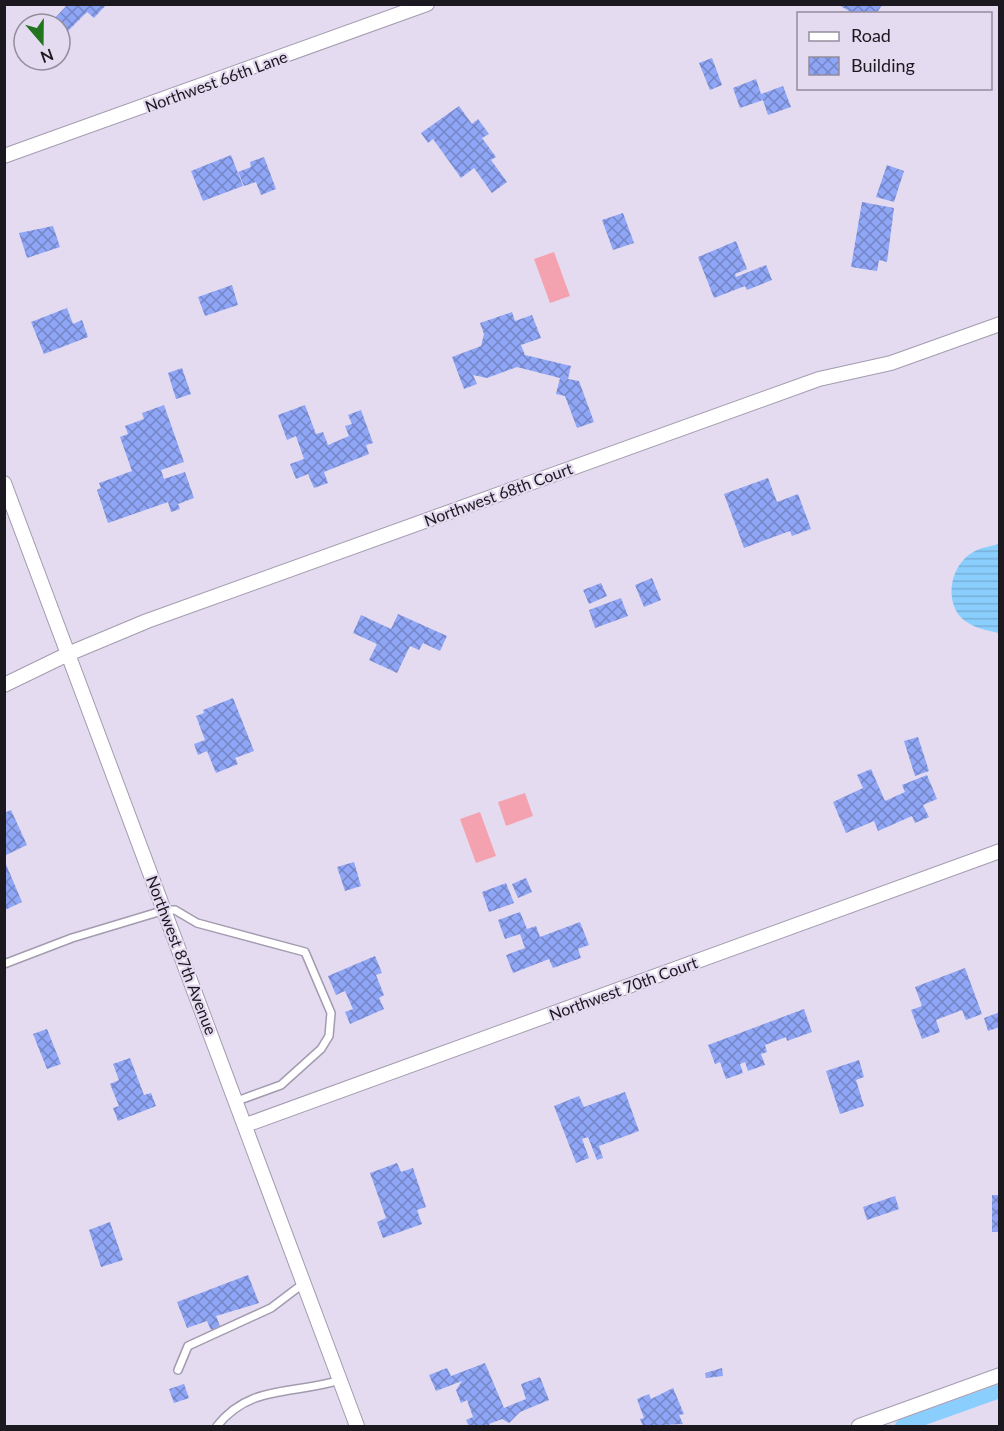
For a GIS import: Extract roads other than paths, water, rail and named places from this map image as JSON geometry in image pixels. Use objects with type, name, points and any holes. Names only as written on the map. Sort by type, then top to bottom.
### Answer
[{"type":"street","name":"Northwest 66th Lane","points":[[4,156],[427,4]]},
{"type":"street","name":"Northwest 68th Court","points":[[4,685],[68,654],[147,621],[819,379],[891,363],[999,324]]},
{"type":"street","name":"Northwest 87th Avenue","points":[[4,483],[357,1426]]},
{"type":"street","name":"Northwest 70th Court","points":[[246,1125],[999,851]]},
{"type":"street","points":[[859,1426],[999,1376]]},
{"type":"lane","points":[[4,964],[72,938],[165,909],[175,910],[197,923],[305,952],[327,999],[332,1025],[329,1036],[321,1049],[281,1084],[237,1101]]},
{"type":"lane","points":[[178,1370],[188,1346],[271,1308],[304,1283]]},
{"type":"lane","points":[[217,1426],[236,1405],[251,1399],[265,1394],[316,1388],[339,1380]]},
{"type":"water","points":[[1000,544],[999,633],[977,627],[962,618],[954,605],[952,587],[962,561],[980,549]]},
{"type":"waterway","points":[[902,1426],[1000,1391]]}]
